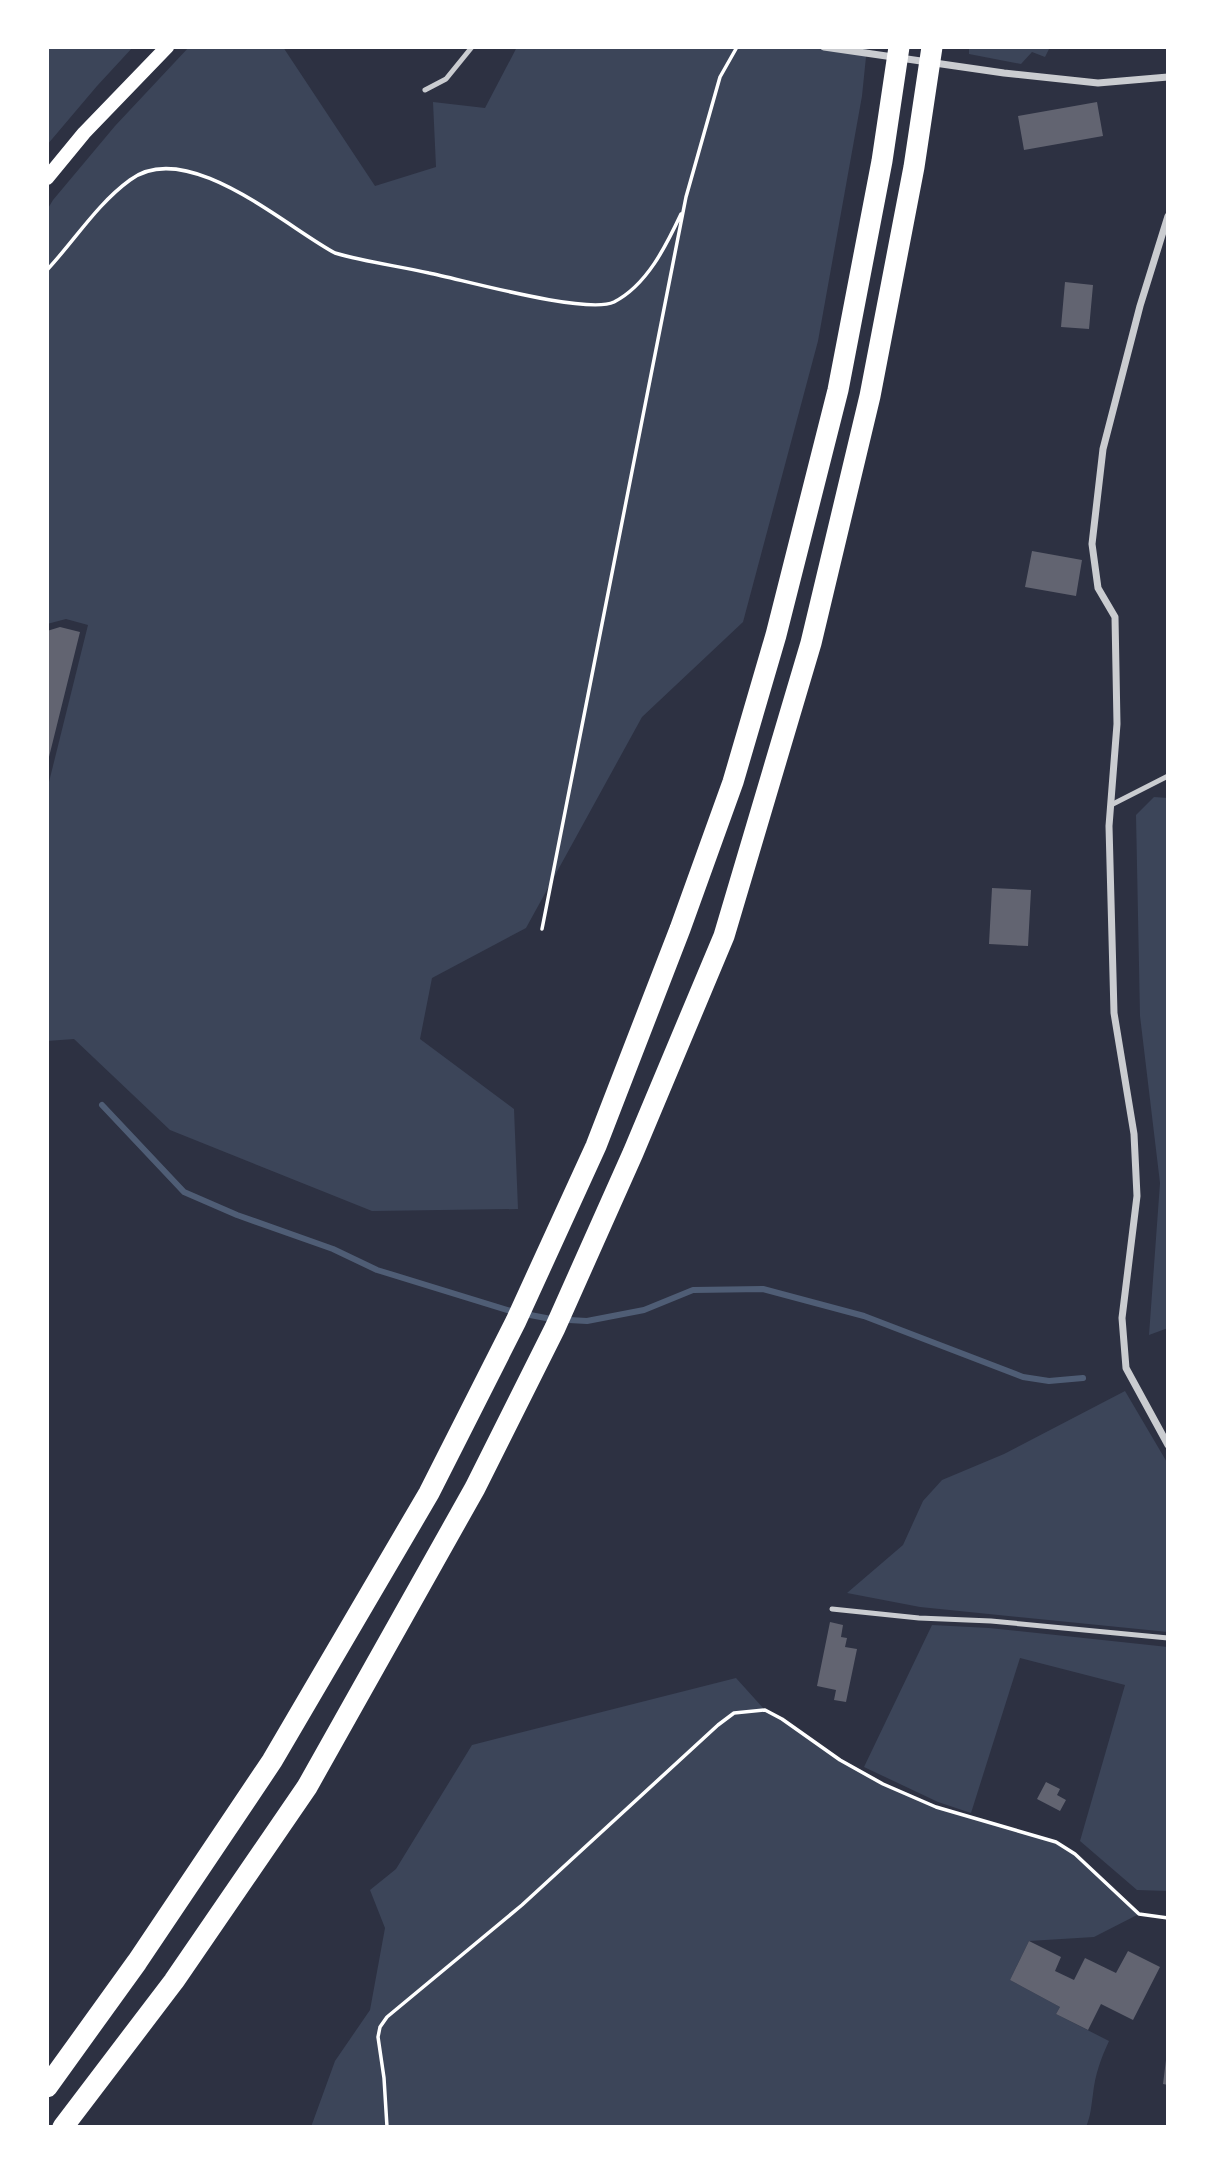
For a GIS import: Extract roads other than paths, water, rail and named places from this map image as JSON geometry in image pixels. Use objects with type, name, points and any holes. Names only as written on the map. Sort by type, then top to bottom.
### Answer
[{"type":"highway","points":[[47,2087],[137,1962],[272,1760],[429,1493],[516,1321],[596,1146],[680,929],[733,782],[776,635],[838,390],[882,161],[899,47]]},
{"type":"highway","points":[[63,2127],[174,1981],[307,1787],[475,1488],[555,1328],[633,1153],[724,936],[811,643],[870,396],[914,167],[932,47]]},
{"type":"main road","points":[[47,178],[84,133],[167,47]]},
{"type":"street","points":[[826,48],[1098,83],[1168,78]]},
{"type":"street","points":[[1168,216],[1140,306],[1103,449],[1092,544],[1098,588],[1115,617],[1117,724],[1111,805],[1114,1013],[1134,1134],[1137,1196],[1122,1318],[1126,1368],[1168,1445]]},
{"type":"lane","points":[[425,90],[446,79],[472,47]]},
{"type":"lane","points":[[1111,805],[1168,776]]},
{"type":"lane","points":[[832,1609],[1168,1638]]},
{"type":"waterway","points":[[102,1105],[184,1192],[237,1215],[333,1249],[377,1270],[514,1312]]},
{"type":"waterway","points":[[525,1314],[587,1321],[644,1310],[693,1290],[763,1289],[864,1316],[1023,1377],[1049,1381],[1083,1378]]}]
